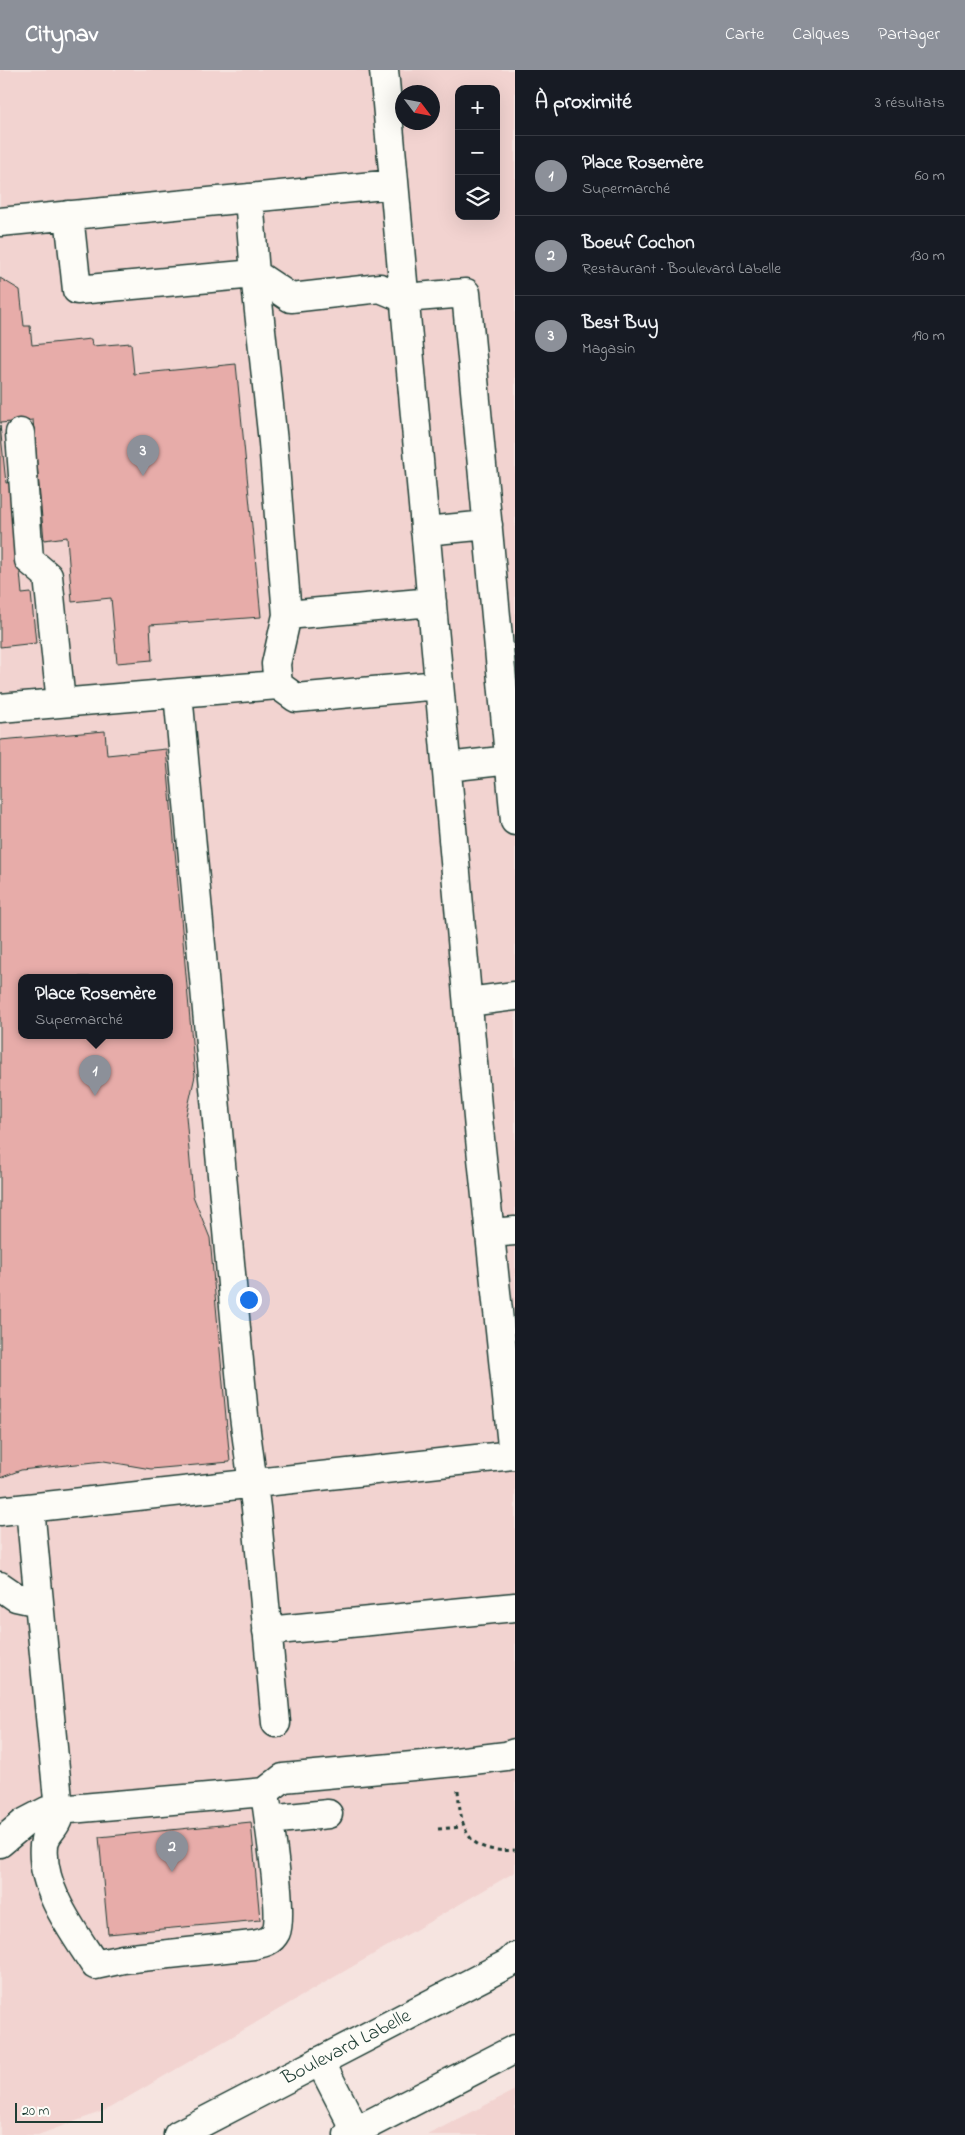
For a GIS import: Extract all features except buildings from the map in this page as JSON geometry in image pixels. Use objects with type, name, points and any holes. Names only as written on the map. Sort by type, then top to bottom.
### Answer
[{"type":"main road","points":[[0,1510],[514,1459],[502,1232],[468,1002],[384,70]]},
{"type":"main road","points":[[0,222],[394,184]]},
{"type":"main road","points":[[249,198],[287,615],[276,664],[278,685]]},
{"type":"main road","points":[[69,215],[77,290],[255,274],[291,298],[380,288],[404,298],[466,293],[515,821]]},
{"type":"main road","points":[[20,433],[29,560],[48,576],[61,703]]},
{"type":"main road","points":[[426,532],[488,525]]},
{"type":"main road","points":[[287,615],[432,602]]},
{"type":"main road","points":[[0,708],[278,685],[296,698],[439,685]]},
{"type":"main road","points":[[178,693],[225,1210],[276,1723]]},
{"type":"main road","points":[[447,767],[510,760]]},
{"type":"main road","points":[[468,1002],[515,996]]},
{"type":"main road","points":[[30,1508],[59,1810],[57,1821],[46,1838],[44,1846],[51,1889],[74,1933],[95,1965],[123,1959],[253,1945],[271,1939],[276,1932],[278,1908],[265,1792]]},
{"type":"main road","points":[[0,1586],[16,1597],[39,1602]]},
{"type":"main road","points":[[267,1631],[515,1607]]},
{"type":"main road","points":[[0,1843],[24,1823],[38,1815],[59,1810],[265,1792],[283,1778],[456,1762],[506,1756],[515,1753]]},
{"type":"main road","points":[[269,1820],[328,1814]]},
{"type":"main road","name":"Boulevard Labelle","points":[[178,2135],[513,1960]]},
{"type":"main road","points":[[320,2061],[354,2134],[515,2049]]},
{"type":"path","points":[[456,1762],[462,1827],[481,1848],[490,1851],[515,1850]]},
{"type":"path","points":[[438,1829],[462,1827]]},
{"type":"shaded area","points":[[0,70],[515,70],[515,1872],[106,2110],[38,2135],[0,2135]]},
{"type":"shaded area","points":[[515,2090],[515,2135],[427,2135]]},
{"type":"place","name":"Best Buy","points":[[143,476]]},
{"type":"place","name":"Place Rosemère","points":[[95,1096]]},
{"type":"place","name":"Boeuf Cochon","points":[[172,1872]]}]
